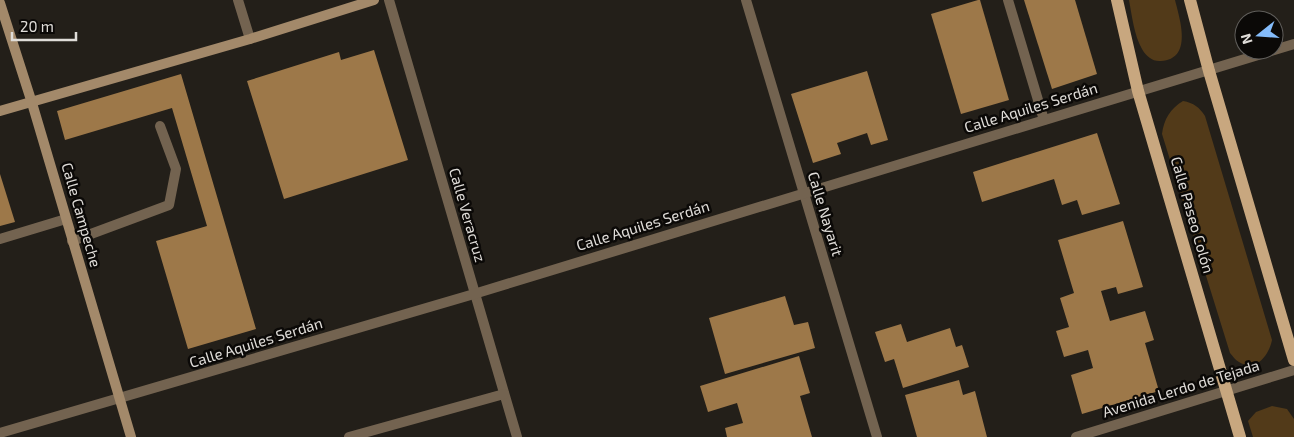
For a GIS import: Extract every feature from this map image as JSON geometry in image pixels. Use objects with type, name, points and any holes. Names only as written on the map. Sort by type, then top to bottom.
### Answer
[{"type":"main road","points":[[0,111],[250,39],[374,0]]},
{"type":"main road","name":"Calle Paseo Colón","points":[[1117,0],[1138,91],[1240,437]]},
{"type":"main road","points":[[1190,0],[1208,70],[1294,360]]},
{"type":"main road","name":"Calle Campeche","points":[[0,3],[32,103],[131,437]]},
{"type":"street","points":[[238,0],[250,39]]},
{"type":"street","name":"Calle Veracruz","points":[[389,0],[517,437]]},
{"type":"street","name":"Calle Nayarit","points":[[746,0],[877,437]]},
{"type":"street","points":[[1008,0],[1044,120]]},
{"type":"street","name":"Calle Aquiles Serdán","points":[[0,433],[474,294],[1294,44]]},
{"type":"street","points":[[72,241],[169,205],[176,169],[160,126]]},
{"type":"street","points":[[0,239],[66,219]]},
{"type":"street","name":"Avenida Lerdo de Tejada","points":[[1076,437],[1294,370]]},
{"type":"street","points":[[349,437],[504,394]]},
{"type":"shaded area","points":[[1129,0],[1175,0],[1182,37],[1181,46],[1171,59],[1155,61],[1144,52],[1135,32]]},
{"type":"shaded area","points":[[1183,101],[1196,106],[1205,116],[1272,340],[1265,356],[1256,364],[1245,365],[1235,359],[1230,353],[1162,134],[1168,115]]},
{"type":"shaded area","points":[[1272,406],[1287,409],[1294,419],[1294,437],[1253,437],[1248,421],[1256,412]]},
{"type":"building","points":[[980,0],[1009,100],[961,114],[931,14]]},
{"type":"building","points":[[1024,0],[1075,0],[1097,74],[1052,89]]},
{"type":"building","points":[[374,50],[408,160],[284,199],[247,81],[339,52],[341,60]]},
{"type":"building","points":[[867,71],[888,140],[871,145],[867,133],[837,143],[841,154],[813,163],[791,94]]},
{"type":"building","points":[[181,74],[256,329],[188,349],[156,241],[207,226],[172,108],[65,140],[57,111]]},
{"type":"building","points":[[1097,133],[1120,204],[1082,215],[1077,200],[1062,205],[1054,179],[982,202],[973,172]]},
{"type":"building","points":[[0,174],[15,222],[0,226]]},
{"type":"building","points":[[1123,221],[1143,287],[1118,294],[1116,287],[1101,291],[1110,321],[1145,311],[1154,340],[1145,343],[1159,391],[1082,414],[1071,375],[1093,368],[1088,350],[1064,357],[1056,331],[1069,327],[1060,298],[1074,293],[1058,240]]},
{"type":"building","points":[[785,296],[794,325],[808,322],[815,348],[725,374],[709,318]]},
{"type":"building","points":[[901,324],[907,342],[950,328],[956,347],[962,345],[969,367],[903,388],[894,359],[885,362],[875,332]]},
{"type":"building","points":[[799,356],[810,393],[800,396],[812,437],[727,437],[725,428],[743,423],[737,403],[708,412],[700,386]]},
{"type":"building","points":[[959,380],[963,395],[975,391],[987,437],[917,437],[905,395]]}]
